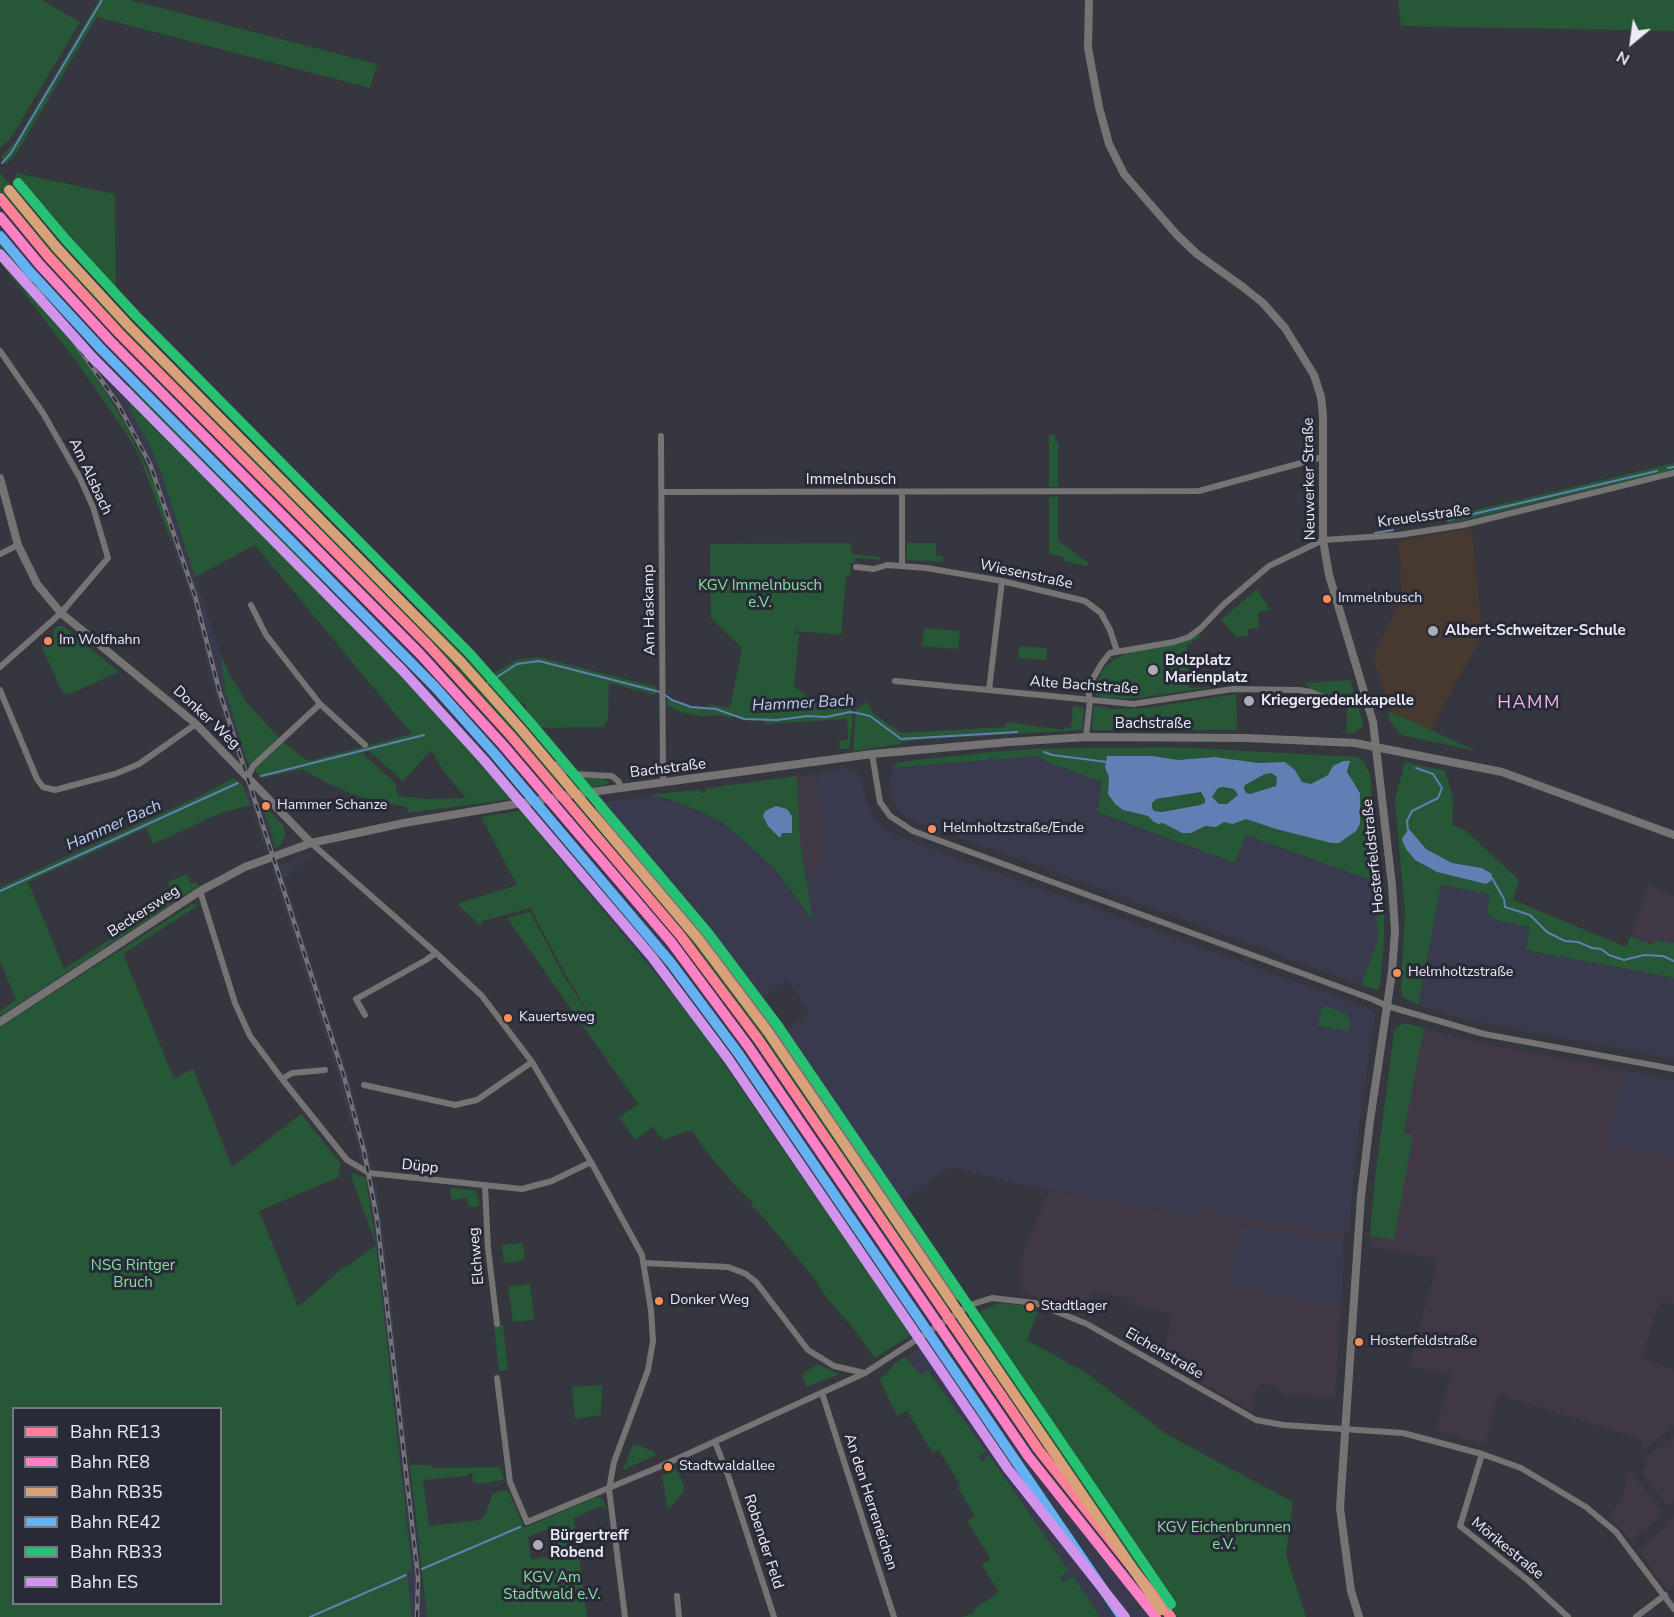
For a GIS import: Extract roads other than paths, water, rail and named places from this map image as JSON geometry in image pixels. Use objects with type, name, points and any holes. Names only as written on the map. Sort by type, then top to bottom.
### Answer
[{"type":"street","name":"Neuwerker Straße","points":[[1089,0],[1088,48],[1099,107],[1109,144],[1124,174],[1177,236],[1197,254],[1256,298],[1285,328],[1314,375],[1323,416],[1323,540],[1329,575],[1373,722],[1377,747]]},
{"type":"street","name":"Am Alsbach","points":[[0,351],[48,421],[80,478],[93,507],[108,558],[61,613]]},
{"type":"street","name":"Am Haskamp","points":[[661,436],[663,783]]},
{"type":"street","name":"Immelnbusch","points":[[663,492],[1198,491],[1323,457]]},
{"type":"street","name":"Kreuelsstraße","points":[[1117,651],[1174,642],[1189,637],[1269,566],[1323,540],[1400,535],[1463,525],[1674,473]]},
{"type":"street","name":"Donker Weg","points":[[0,478],[18,545],[36,584],[61,613],[196,724],[311,843],[482,996],[532,1062],[591,1162],[642,1255],[653,1341],[648,1370],[614,1462],[609,1489],[625,1617]]},
{"type":"street","points":[[902,492],[902,566]]},
{"type":"street","points":[[0,554],[18,545]]},
{"type":"street","name":"Wiesenstraße","points":[[856,567],[874,569],[887,565],[902,566],[1002,581],[1085,601],[1101,613],[1117,651]]},
{"type":"street","points":[[989,690],[1002,581]]},
{"type":"street","points":[[250,605],[266,635],[320,704],[365,745]]},
{"type":"street","points":[[0,668],[61,613]]},
{"type":"street","points":[[1086,737],[1088,687],[1094,674],[1110,653],[1117,651]]},
{"type":"street","name":"Alte Bachstraße","points":[[895,681],[1132,704],[1233,689],[1311,692],[1341,704]]},
{"type":"street","points":[[0,690],[37,779],[43,787],[55,790],[115,774],[139,764],[196,724]]},
{"type":"street","points":[[248,777],[253,766],[320,704]]},
{"type":"street","name":"Bachstraße","points":[[311,843],[404,822],[621,788],[872,754],[1086,737],[1258,738],[1355,743],[1502,772],[1674,835]]},
{"type":"street","name":"Hosterfeldstraße","points":[[1359,1617],[1351,1591],[1340,1508],[1361,1196],[1395,930],[1377,747]]},
{"type":"street","points":[[872,754],[880,802],[890,816],[906,828],[1387,1006],[1484,1034],[1674,1069]]},
{"type":"street","name":"Bachstraße","points":[[557,764],[573,774],[612,776],[619,782],[621,788]]},
{"type":"street","points":[[594,792],[602,812],[704,936],[786,1047],[950,1291],[969,1305]]},
{"type":"street","name":"Beckersweg","points":[[0,1022],[200,891],[245,867],[311,843]]},
{"type":"street","name":"Düpp","points":[[200,891],[235,1003],[250,1036],[347,1160],[369,1173],[522,1189],[552,1181],[591,1162]]},
{"type":"street","points":[[365,1016],[356,999],[436,953]]},
{"type":"street","points":[[364,1085],[455,1104],[477,1100],[532,1062]]},
{"type":"street","points":[[282,1079],[292,1073],[325,1070]]},
{"type":"street","name":"Elchweg","points":[[485,1186],[488,1248],[497,1324]]},
{"type":"street","points":[[644,1263],[728,1267],[746,1274],[756,1282],[808,1350],[834,1366],[865,1373]]},
{"type":"street","name":"Eichenstraße","points":[[865,1373],[969,1305],[992,1298],[1028,1302],[1050,1308],[1087,1323],[1256,1420],[1283,1425],[1402,1433],[1482,1454],[1521,1468],[1586,1507],[1616,1532],[1674,1609]]},
{"type":"street","points":[[496,1378],[506,1465],[510,1482],[527,1522],[609,1489],[865,1373]]},
{"type":"street","name":"An den Herreneichen","points":[[822,1393],[894,1617]]},
{"type":"street","name":"Robender Feld","points":[[715,1442],[774,1617]]},
{"type":"street","name":"Mörikestraße","points":[[1482,1454],[1460,1526],[1529,1581],[1568,1617]]},
{"type":"street","points":[[1636,1617],[1665,1595]]},
{"type":"street","points":[[677,1596],[679,1617]]},
{"type":"water","points":[[1107,756],[1153,756],[1178,760],[1215,757],[1258,763],[1285,762],[1295,770],[1302,782],[1311,784],[1328,775],[1333,766],[1343,761],[1350,761],[1347,772],[1360,793],[1360,824],[1356,831],[1339,843],[1276,829],[1246,819],[1233,824],[1224,822],[1216,827],[1205,826],[1191,833],[1182,833],[1163,823],[1154,822],[1148,816],[1123,810],[1115,804],[1108,794],[1109,777],[1105,768]],"holes":[[[1271,773],[1277,777],[1276,786],[1250,794],[1246,793],[1245,785]],[[1218,788],[1234,789],[1238,795],[1227,804],[1219,804],[1212,797]],[[1201,792],[1205,803],[1162,812],[1154,811],[1152,808],[1152,803],[1156,799]]]},
{"type":"water","points":[[776,806],[787,809],[792,816],[792,833],[782,833],[780,838],[768,826],[763,816],[765,811]]},
{"type":"water","points":[[1409,829],[1426,849],[1452,863],[1482,868],[1492,874],[1491,881],[1486,884],[1437,872],[1415,860],[1402,840]]},
{"type":"waterway","points":[[2,163],[11,153],[102,0]]},
{"type":"waterway","points":[[1668,468],[1674,467]]},
{"type":"waterway","points":[[1448,520],[1657,471]]},
{"type":"waterway","points":[[1375,533],[1393,530]]},
{"type":"waterway","name":"Hammer Bach","points":[[488,683],[517,664],[539,661],[660,692]]},
{"type":"waterway","name":"Hammer Bach","points":[[665,695],[691,707],[716,709],[744,719],[777,720],[857,713],[870,716],[901,739],[1017,732]]},
{"type":"waterway","name":"Hammer Bach","points":[[261,776],[424,735]]},
{"type":"waterway","name":"Hammer Bach","points":[[1044,752],[1107,762]]},
{"type":"waterway","name":"Hammer Bach","points":[[1408,830],[1407,821],[1412,811],[1438,798],[1442,788],[1433,774],[1416,768]]},
{"type":"waterway","name":"Hammer Bach","points":[[0,891],[238,783]]},
{"type":"waterway","name":"Hammer Bach","points":[[1492,878],[1504,899],[1505,907],[1530,915],[1547,932],[1565,941],[1578,942],[1601,949],[1609,955],[1624,960],[1644,955],[1663,956],[1674,961]]},
{"type":"waterway","points":[[422,1569],[520,1527]]},
{"type":"waterway","points":[[310,1617],[406,1575]]},
{"type":"railway","points":[[0,236],[118,404],[150,464],[195,596],[219,690],[343,1073],[364,1151],[377,1219],[418,1577],[417,1617]]},
{"type":"rail line","name":"RB33","points":[[18,183],[66,240],[136,316],[471,655],[708,933],[778,1026],[1171,1604]]},
{"type":"rail line","name":"RB35","points":[[9,190],[57,248],[128,325],[462,663],[520,728],[699,940],[768,1032],[1161,1610]]},
{"type":"rail line","name":"RE13","points":[[0,198],[48,256],[119,333],[429,646],[511,736],[680,935],[758,1039],[1038,1449],[1171,1617]]},
{"type":"rail line","name":"RE8","points":[[0,217],[39,264],[110,341],[420,654],[502,744],[671,942],[748,1046],[1028,1456],[1156,1617]]},
{"type":"rail line","name":"RE42","points":[[0,236],[102,350],[435,687],[493,752],[671,963],[738,1053],[1122,1617]]},
{"type":"rail line","name":"ES","points":[[0,254],[93,358],[403,671],[484,760],[652,957],[729,1060],[1008,1469],[1125,1617]]},
{"type":"place","name":"Immelnbusch","points":[[1327,599]]},
{"type":"place","name":"Albert-Schweitzer-Schule","points":[[1433,631]]},
{"type":"place","name":"Im Wolfhahn","points":[[48,641]]},
{"type":"place","name":"Bolzplatz Marienplatz","points":[[1153,670]]},
{"type":"place","name":"Kriegergedenkkapelle","points":[[1249,701]]},
{"type":"place","name":"Hammer Schanze","points":[[266,806]]},
{"type":"place","name":"Helmholtzstraße/Ende","points":[[932,829]]},
{"type":"place","name":"Helmholtzstraße","points":[[1397,973]]},
{"type":"place","name":"Kauertsweg","points":[[508,1018]]},
{"type":"place","name":"Donker Weg","points":[[659,1301]]},
{"type":"place","name":"Stadtlager","points":[[1030,1307]]},
{"type":"place","name":"Hosterfeldstraße","points":[[1359,1342]]},
{"type":"place","name":"Stadtwaldallee","points":[[668,1467]]},
{"type":"place","name":"Bürgertreff Robend","points":[[538,1545]]},
{"type":"district","name":"HAMM","points":[[1529,704]]},
{"type":"park label","name":"KGV Immelnbusch e.V.","points":[[760,594]]},
{"type":"park label","name":"NSG Rintger Bruch","points":[[133,1274]]},
{"type":"park label","name":"KGV Eichenbrunnen e.V.","points":[[1224,1536]]},
{"type":"park label","name":"KGV Am Stadtwald e.V.","points":[[552,1586]]}]
